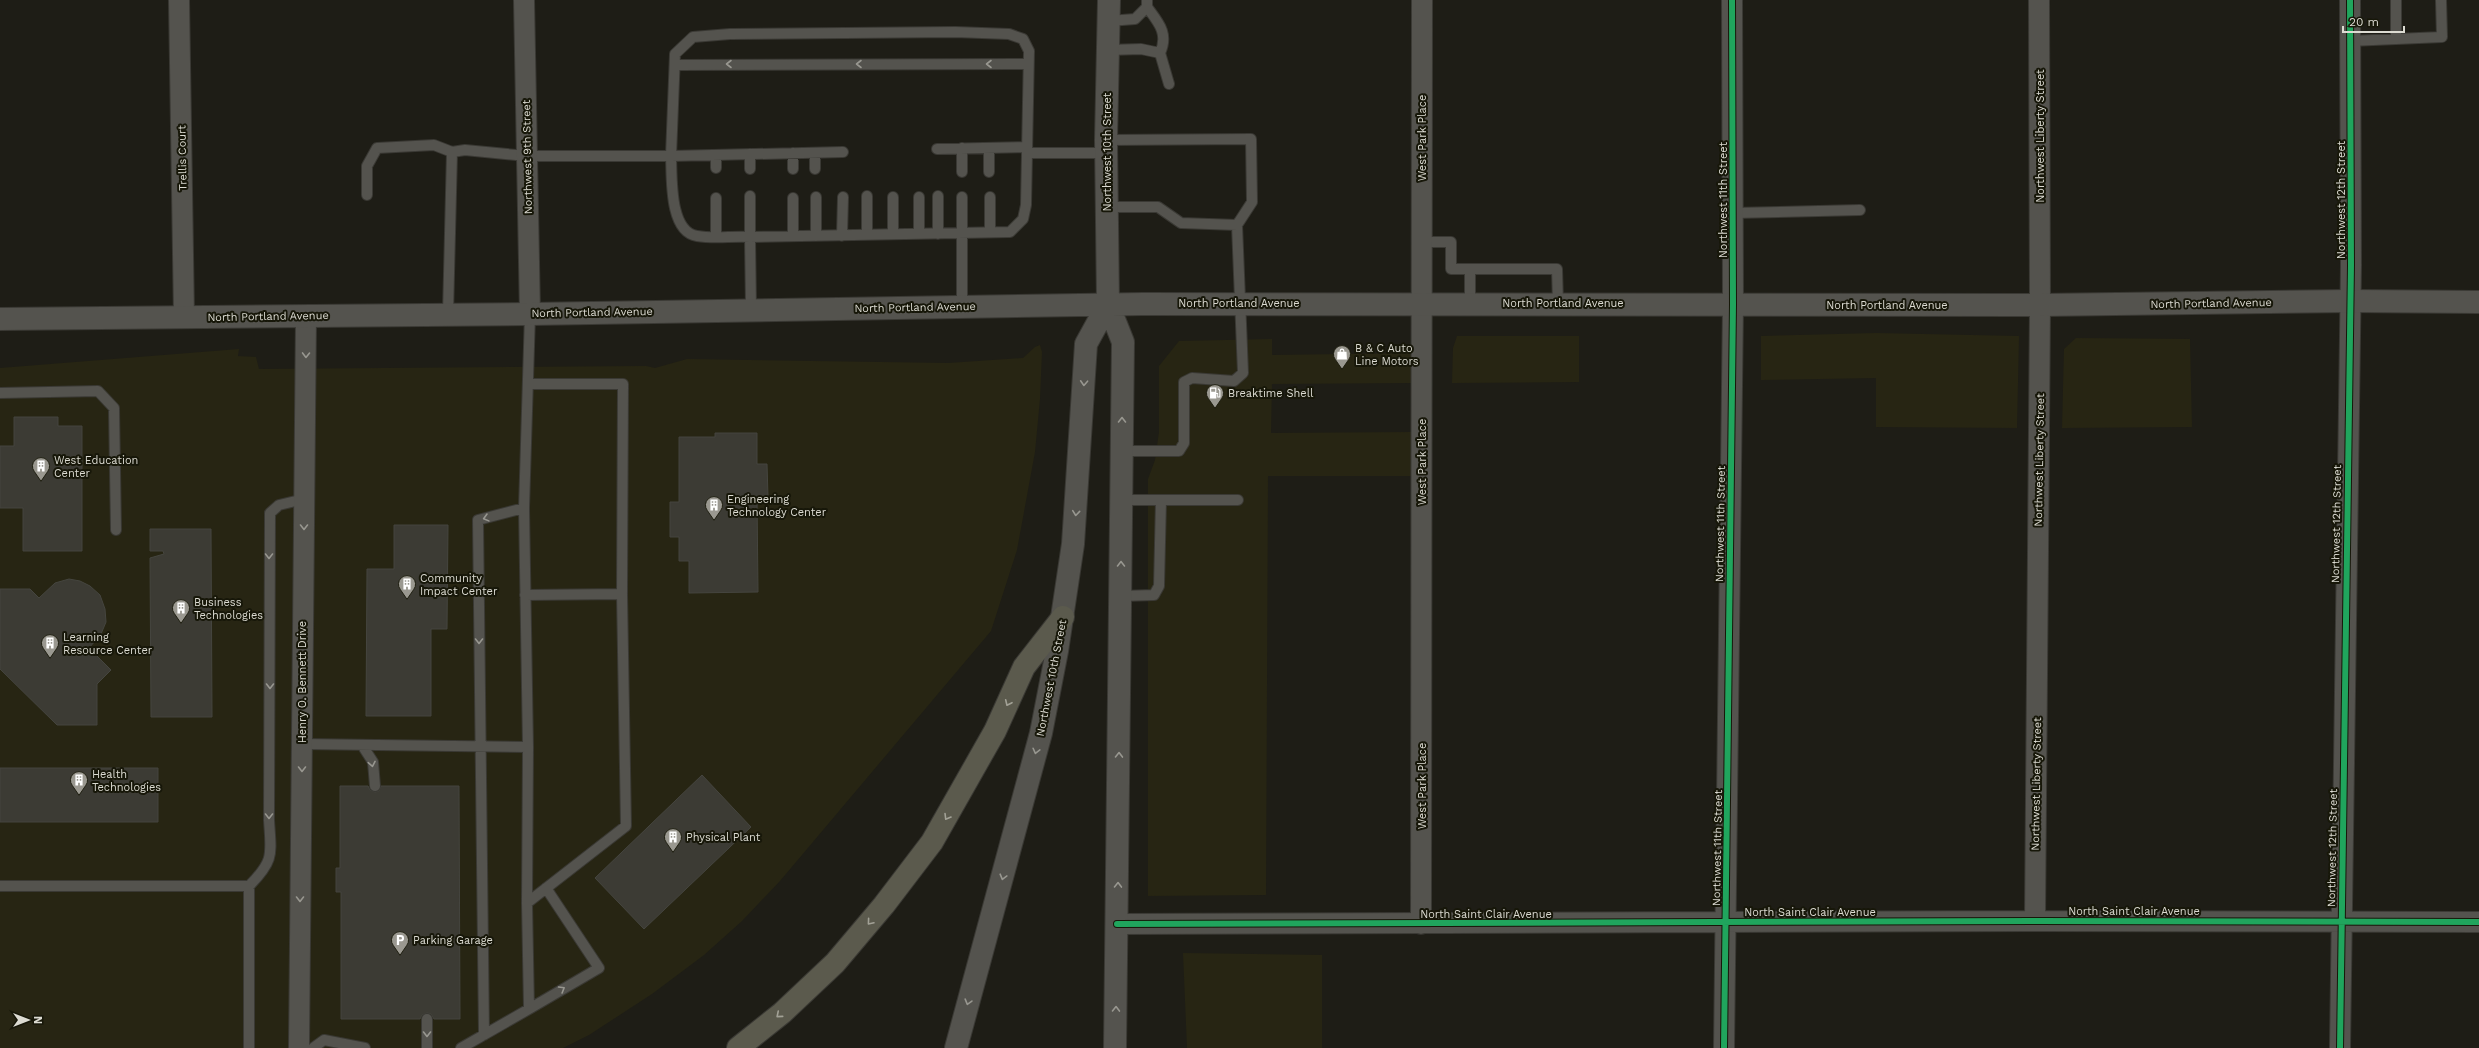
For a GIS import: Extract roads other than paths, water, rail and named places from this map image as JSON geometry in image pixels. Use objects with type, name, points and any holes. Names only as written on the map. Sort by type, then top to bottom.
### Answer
[{"type":"highway","points":[[738,1048],[782,1013],[835,963],[884,905],[927,848],[964,789],[995,732],[1024,667],[1062,617]]},
{"type":"main road","name":"Northwest 10th Street","points":[[1109,0],[1106,146],[1108,304],[1122,342],[1122,500],[1115,1048]]},
{"type":"main road","name":"North Portland Avenue","points":[[0,319],[530,314],[1108,304],[1470,303],[2040,305],[2350,301],[2479,302]]},
{"type":"main road","name":"Northwest 10th Street","points":[[956,1048],[1041,733],[1062,617],[1077,507],[1086,344],[1108,304]]},
{"type":"street","name":"Trellis Court","points":[[179,0],[184,317]]},
{"type":"street","name":"Northwest 9th Street","points":[[524,0],[530,314]]},
{"type":"street","name":"West Park Place","points":[[1422,0],[1422,924]]},
{"type":"street","name":"Northwest 11th Street","points":[[1724,1048],[1733,304],[1732,0]]},
{"type":"street","name":"Northwest Liberty Street","points":[[2035,921],[2040,305],[2040,0]]},
{"type":"street","name":"Northwest 12th Street","points":[[2340,1048],[2350,301],[2350,0]]},
{"type":"street","name":"Henry O. Bennett Drive","points":[[299,1048],[306,316]]},
{"type":"street","name":"North Saint Clair Avenue","points":[[1117,924],[2035,921],[2479,922]]},
{"type":"lane","points":[[2396,0],[2396,39]]},
{"type":"lane","points":[[2350,41],[2442,37],[2442,0]]},
{"type":"lane","points":[[1109,21],[1135,19],[1147,3],[1164,32],[1164,43],[1160,53],[1169,84]]},
{"type":"lane","points":[[955,32],[1009,34],[1023,39],[1029,51],[1026,204],[1023,219],[1010,232],[842,236],[695,236],[682,227],[674,210],[671,156],[675,64],[675,54],[693,38],[730,34],[955,32]]},
{"type":"lane","points":[[1108,50],[1141,49],[1160,53]]},
{"type":"lane","points":[[675,64],[1028,64]]},
{"type":"lane","points":[[937,149],[989,148],[1027,150],[1251,139],[1252,202],[1237,225],[1242,304],[1243,374],[1234,381],[1192,378],[1184,382],[1184,443],[1179,451],[1122,451]]},
{"type":"lane","points":[[368,195],[367,166],[377,148],[434,145],[452,152],[465,150],[527,156],[671,156],[843,152]]},
{"type":"lane","points":[[962,148],[962,172]]},
{"type":"lane","points":[[989,148],[989,172]]},
{"type":"lane","points":[[448,314],[452,152]]},
{"type":"lane","points":[[793,153],[793,168]]},
{"type":"lane","points":[[815,153],[815,169]]},
{"type":"lane","points":[[750,154],[750,169]]},
{"type":"lane","points":[[716,155],[716,168]]},
{"type":"lane","points":[[750,196],[751,309]]},
{"type":"lane","points":[[867,196],[867,235]]},
{"type":"lane","points":[[938,196],[938,234]]},
{"type":"lane","points":[[816,197],[816,236]]},
{"type":"lane","points":[[842,236],[843,197]]},
{"type":"lane","points":[[893,197],[894,234]]},
{"type":"lane","points":[[919,197],[919,234]]},
{"type":"lane","points":[[962,197],[962,306]]},
{"type":"lane","points":[[990,197],[990,232]]},
{"type":"lane","points":[[716,198],[716,236]]},
{"type":"lane","points":[[793,198],[793,236]]},
{"type":"lane","points":[[1106,207],[1158,207],[1181,224],[1237,225]]},
{"type":"lane","points":[[1733,213],[1860,210]]},
{"type":"lane","points":[[1422,242],[1451,242],[1451,269],[1558,269],[1558,304]]},
{"type":"lane","points":[[1470,269],[1470,303]]},
{"type":"lane","points":[[529,1009],[527,904],[528,746],[524,508],[530,314]]},
{"type":"lane","points":[[527,904],[626,826],[622,594],[623,384],[528,384]]},
{"type":"lane","points":[[0,393],[98,391],[108,399],[114,408],[116,431],[116,530]]},
{"type":"lane","points":[[249,1048],[249,886],[267,867],[271,849],[269,820],[270,513],[278,505],[304,499]]},
{"type":"lane","points":[[1122,500],[1238,500]]},
{"type":"lane","points":[[1121,596],[1154,595],[1157,592],[1159,586],[1161,500]]},
{"type":"lane","points":[[484,1035],[479,746],[478,520],[524,508]]},
{"type":"lane","points":[[525,595],[622,594]]},
{"type":"lane","points":[[302,744],[528,746]]},
{"type":"lane","points":[[362,745],[373,762],[375,786]]},
{"type":"lane","points":[[0,886],[249,886]]},
{"type":"lane","points":[[461,1048],[599,968],[546,888]]},
{"type":"lane","points":[[427,1019],[427,1048]]},
{"type":"lane","points":[[313,1048],[324,1040],[365,1048]]},
{"type":"place","name":"B & C Auto Line Motors","points":[[1342,369]]},
{"type":"place","name":"Breaktime Shell","points":[[1215,408]]},
{"type":"place","name":"West Education Center","points":[[41,481]]},
{"type":"place","name":"Engineering Technology Center","points":[[714,520]]},
{"type":"place","name":"Community Impact Center","points":[[407,599]]},
{"type":"place","name":"Business Technologies","points":[[181,623]]},
{"type":"place","name":"Learning Resource Center","points":[[50,658]]},
{"type":"place","name":"Health Technologies","points":[[79,795]]},
{"type":"place","name":"Physical Plant","points":[[673,852]]},
{"type":"place","name":"Parking Garage","points":[[400,955]]}]
